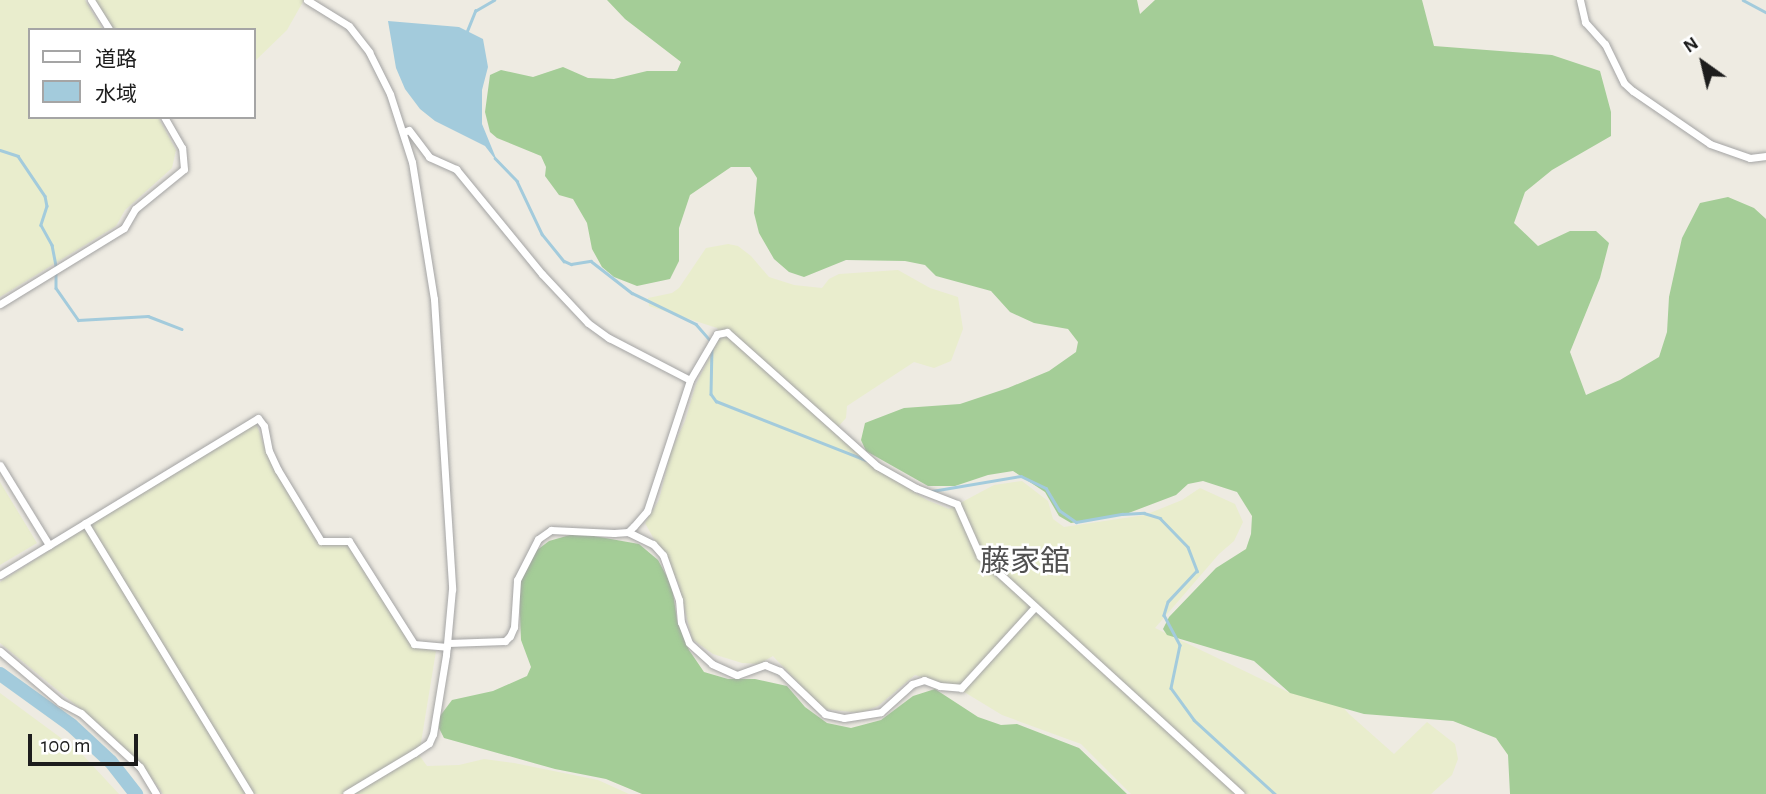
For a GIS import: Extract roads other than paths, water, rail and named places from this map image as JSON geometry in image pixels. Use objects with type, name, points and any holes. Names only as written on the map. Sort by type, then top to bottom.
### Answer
[{"type":"street","points":[[91,0],[109,28]]},
{"type":"street","points":[[307,0],[349,26],[369,52],[390,94],[403,132],[424,226],[437,333],[452,589],[447,645],[433,734],[429,743],[346,794]]},
{"type":"street","points":[[1580,0],[1585,22],[1605,44],[1624,83],[1633,91],[1710,144],[1750,158],[1766,156]]},
{"type":"street","points":[[0,304],[124,228],[135,209],[184,169],[182,148],[165,119]]},
{"type":"street","points":[[403,132],[409,130],[429,157],[456,169],[542,274],[588,323],[609,338],[690,380]]},
{"type":"street","points":[[628,532],[647,510],[690,380],[717,334],[727,332],[877,466],[916,488],[957,504],[980,556],[1241,794]]},
{"type":"street","points":[[0,575],[258,418],[264,426],[269,451],[278,470],[320,541],[349,541],[414,644],[505,641],[514,627],[517,580],[538,539],[551,530],[628,532],[653,544],[663,555],[675,587],[688,643],[712,664],[737,675],[765,665],[780,671],[825,714],[844,718],[881,712],[912,684],[924,680],[940,686],[961,688],[1034,608]]},
{"type":"street","points":[[0,465],[49,545]]},
{"type":"street","points":[[85,523],[250,794]]},
{"type":"street","points":[[0,651],[60,702],[80,713],[140,768],[156,794]]},
{"type":"water","points":[[388,21],[459,27],[483,39],[488,67],[482,90],[482,124],[498,163],[485,146],[435,121],[420,109],[405,89],[396,68]]},
{"type":"waterway","points":[[467,31],[475,11],[494,0]]},
{"type":"waterway","points":[[1743,0],[1766,12]]},
{"type":"waterway","points":[[0,150],[18,156],[45,196],[47,206],[41,225],[52,245],[56,266]]},
{"type":"waterway","points":[[495,158],[517,181],[542,234],[564,261],[571,264],[591,261],[632,293],[696,324],[710,340]]},
{"type":"waterway","points":[[56,273],[56,288],[78,320],[148,316],[182,329]]},
{"type":"waterway","points":[[712,346],[711,394],[716,401],[866,460]]},
{"type":"waterway","points":[[932,491],[1021,476],[1046,488],[1059,510],[1076,522],[1122,514],[1144,513],[1160,518],[1188,547],[1197,571],[1168,602],[1164,615],[1180,645],[1171,688],[1194,720],[1275,794]]},
{"type":"waterway","points":[[0,674],[71,725],[111,762],[136,794]]},
{"type":"district","name":"藤家舘","points":[[1025,562]]}]
